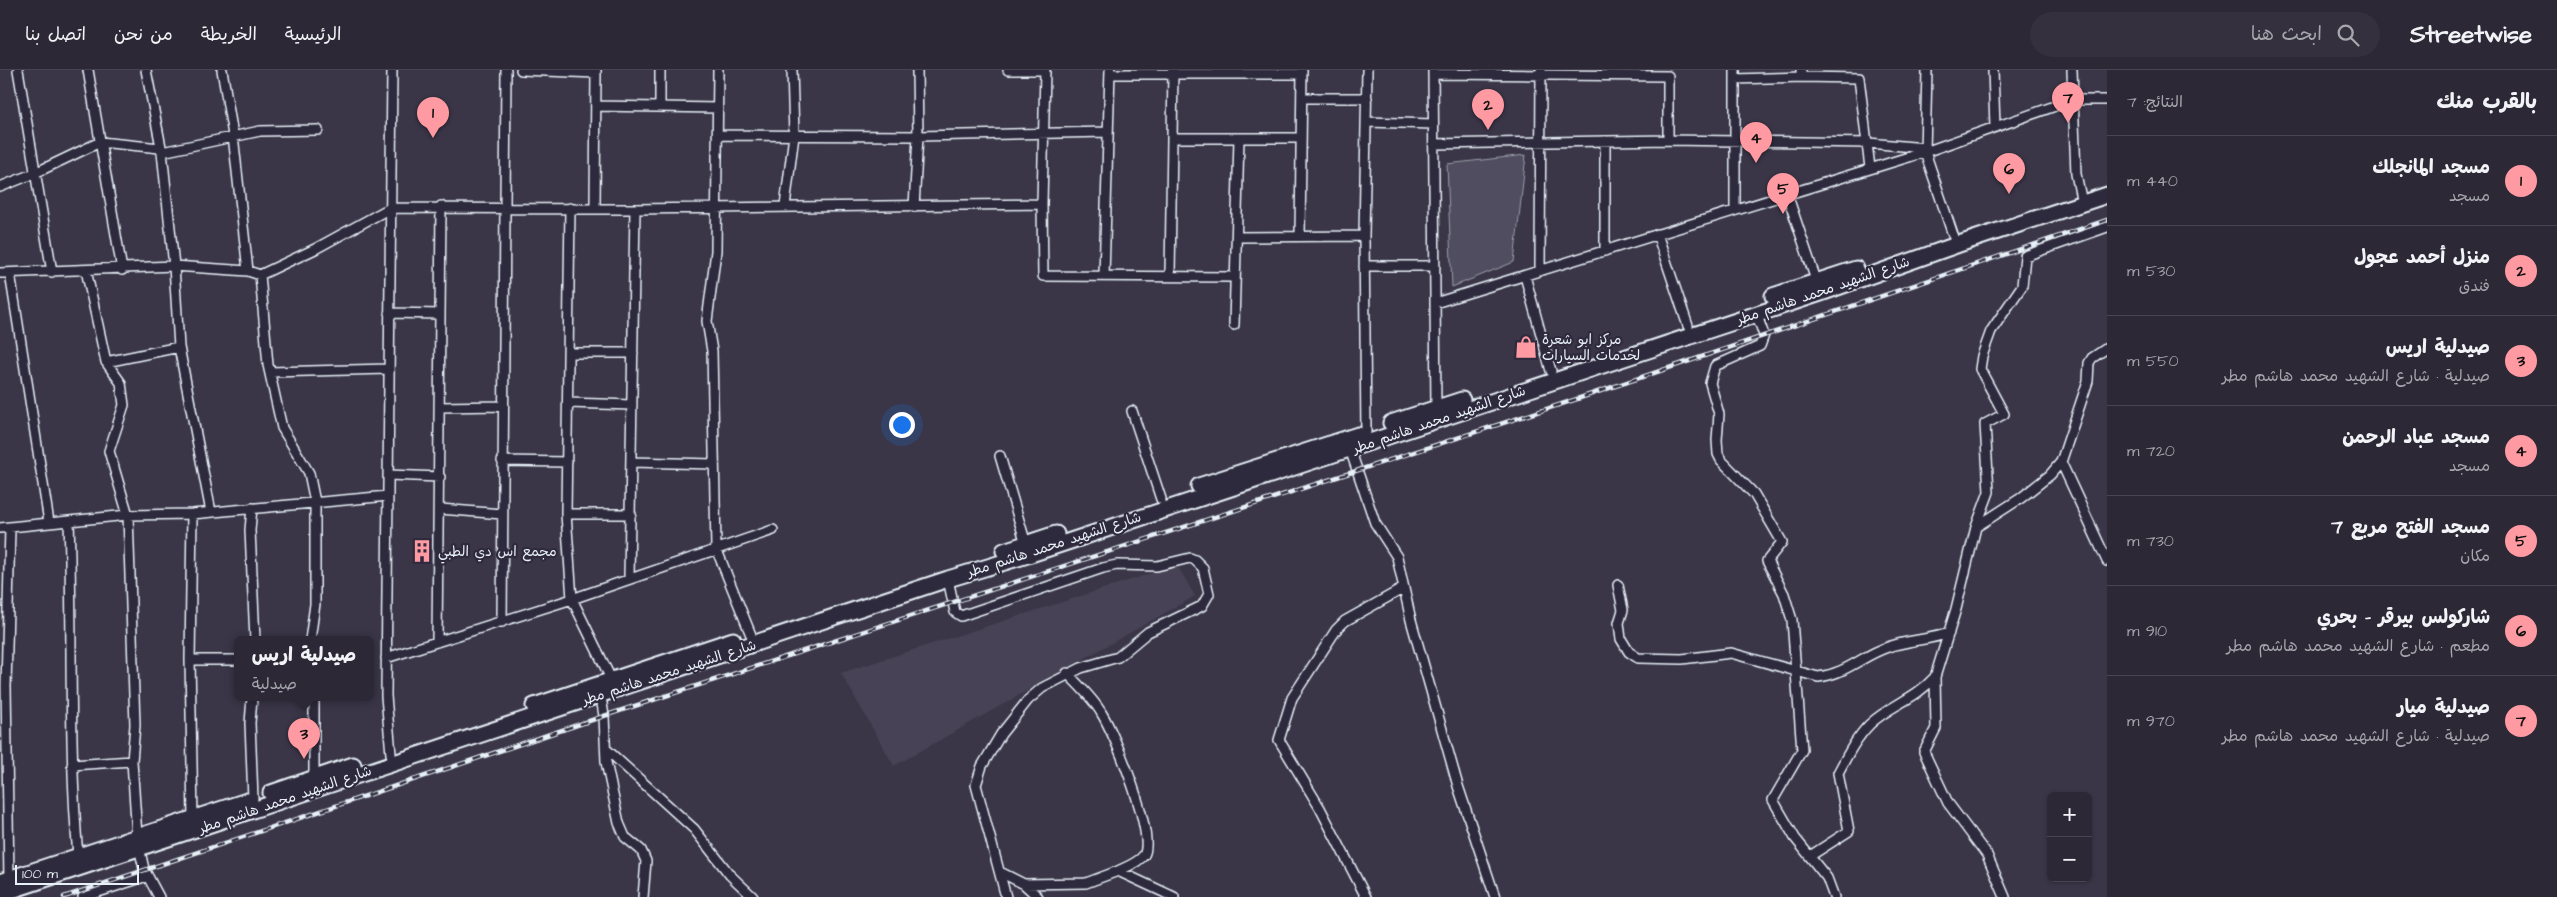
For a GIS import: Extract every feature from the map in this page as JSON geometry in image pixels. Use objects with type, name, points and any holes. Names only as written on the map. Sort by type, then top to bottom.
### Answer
[{"type":"main road","name":"شارع الشهيد محمد هاشم مطر","points":[[5,881],[43,873],[138,842],[604,686],[751,634],[1688,326],[1819,287],[2082,199],[2107,188]]},
{"type":"main road","name":"شارع الشهيد محمد هاشم مطر","points":[[0,894],[78,856],[138,842],[193,818],[314,778],[948,578],[1350,448],[1756,313],[1819,287],[1954,238],[2082,199],[2107,195]]},
{"type":"street","points":[[18,70],[52,272]]},
{"type":"street","points":[[88,70],[122,270]]},
{"type":"street","points":[[146,70],[161,150],[174,266],[179,347],[211,512]]},
{"type":"street","points":[[222,70],[233,135],[248,271]]},
{"type":"street","points":[[391,754],[388,729],[386,658],[392,70]]},
{"type":"street","points":[[502,622],[506,70]]},
{"type":"street","points":[[521,70],[596,71],[594,208]]},
{"type":"street","points":[[660,70],[660,106]]},
{"type":"street","points":[[718,70],[715,271],[708,305],[712,351],[716,548],[751,634]]},
{"type":"street","points":[[785,206],[794,135],[792,70]]},
{"type":"street","points":[[914,206],[918,136],[917,70]]},
{"type":"street","points":[[1008,70],[1045,70],[1042,204],[1043,276],[1236,277]]},
{"type":"street","points":[[1366,432],[1364,236],[1367,70]]},
{"type":"street","points":[[1927,70],[1925,150],[1954,238]]},
{"type":"street","points":[[1994,70],[1995,127]]},
{"type":"street","points":[[2072,70],[2076,174],[2082,199]]},
{"type":"street","points":[[1170,276],[1173,71]]},
{"type":"street","points":[[1104,276],[1110,72],[1302,72],[1300,236]]},
{"type":"street","points":[[1436,408],[1433,72],[1668,73],[1668,140]]},
{"type":"street","points":[[1540,271],[1541,72]]},
{"type":"street","points":[[1734,210],[1735,75],[1859,74],[1870,168]]},
{"type":"street","points":[[1302,98],[1367,98]]},
{"type":"street","points":[[1435,303],[1870,168],[2072,100],[2107,100]]},
{"type":"street","points":[[596,106],[718,108]]},
{"type":"street","points":[[1366,122],[1433,124]]},
{"type":"street","points":[[0,187],[35,173],[100,142],[161,150],[260,130],[318,130]]},
{"type":"street","points":[[718,135],[918,136],[1108,132]]},
{"type":"street","points":[[1172,138],[1301,138]]},
{"type":"street","points":[[1234,324],[1239,138]]},
{"type":"street","points":[[1434,144],[1668,140],[1868,143],[1925,150]]},
{"type":"street","points":[[1605,141],[1605,251]]},
{"type":"street","points":[[1787,194],[1819,287]]},
{"type":"street","points":[[0,273],[122,270],[174,266],[248,271],[260,275],[315,249],[390,208],[441,206],[635,209],[717,206],[1042,204]]},
{"type":"street","points":[[437,642],[440,509],[441,206]]},
{"type":"street","points":[[570,208],[566,514],[572,599],[604,686],[606,750],[611,789],[622,830],[628,842],[644,853],[646,860],[643,897]]},
{"type":"street","points":[[630,578],[635,209]]},
{"type":"street","points":[[2005,897],[1987,855],[1948,803],[1924,752],[1936,728],[1935,677],[1949,633],[1976,527],[1989,492],[1985,424],[2004,414],[1980,369],[1988,336],[2022,286],[2026,256],[2107,227]]},
{"type":"street","points":[[1657,234],[1688,326]]},
{"type":"street","points":[[1237,237],[1364,236]]},
{"type":"street","points":[[1364,266],[1435,266]]},
{"type":"street","points":[[86,270],[106,362],[121,383],[124,405],[109,451],[128,515],[135,725],[132,760],[138,842],[147,876],[160,897]]},
{"type":"street","points":[[10,273],[49,522]]},
{"type":"street","points":[[260,275],[270,372],[282,428],[309,473],[315,502],[315,604],[311,636]]},
{"type":"street","points":[[1525,276],[1551,371]]},
{"type":"street","points":[[389,313],[440,314]]},
{"type":"street","points":[[1756,313],[1764,336],[1760,346],[1714,366],[1711,373],[1710,382],[1720,414],[1717,448],[1721,460],[1754,494],[1782,542],[1766,561],[1784,594],[1792,620],[1802,750],[1773,800],[1795,838],[1827,878],[1834,897]]},
{"type":"street","points":[[106,362],[179,347]]},
{"type":"street","points":[[1976,527],[2027,493],[2050,475],[2060,462],[2088,381],[2089,363],[2092,358],[2107,348]]},
{"type":"street","points":[[568,353],[633,353]]},
{"type":"street","points":[[270,372],[389,369]]},
{"type":"street","points":[[568,403],[632,405]]},
{"type":"street","points":[[439,406],[503,406]]},
{"type":"street","points":[[1132,411],[1162,499]]},
{"type":"street","points":[[1350,448],[1375,523],[1397,557],[1458,786],[1495,897]]},
{"type":"street","points":[[1000,456],[1026,544]]},
{"type":"street","points":[[502,461],[567,462]]},
{"type":"street","points":[[632,462],[714,464]]},
{"type":"street","points":[[2060,462],[2107,561]]},
{"type":"street","points":[[388,474],[440,477]]},
{"type":"street","points":[[5,881],[5,528],[128,515],[192,514],[388,496]]},
{"type":"street","points":[[252,508],[250,530],[255,636]]},
{"type":"street","points":[[440,509],[502,514]]},
{"type":"street","points":[[192,514],[190,660],[193,818]]},
{"type":"street","points":[[566,514],[631,514]]},
{"type":"street","points":[[69,521],[72,619],[72,765],[78,856]]},
{"type":"street","points":[[386,658],[572,599],[773,530]]},
{"type":"street","points":[[948,578],[954,612],[961,616],[1103,568],[1117,565],[1157,566],[1185,557],[1199,563],[1203,568],[1209,594],[1202,606],[1148,632],[1118,657],[1067,673],[1042,688],[1023,705],[991,750],[978,776],[976,786],[977,798],[1006,897]]},
{"type":"street","points":[[1618,585],[1623,610],[1619,623],[1621,639],[1629,652],[1638,658],[1682,659],[1732,653],[1796,670],[1810,676],[1830,676],[1849,669],[1889,646],[1949,633]]},
{"type":"street","points":[[1366,897],[1320,808],[1279,740],[1292,698],[1336,630],[1345,621],[1404,588]]},
{"type":"street","points":[[190,660],[234,660]]},
{"type":"street","points":[[1024,884],[1086,883],[1138,861],[1147,847],[1145,828],[1109,726],[1094,703],[1067,673]]},
{"type":"street","points":[[1810,856],[1848,831],[1838,773],[1862,733],[1880,717],[1914,697],[1935,677]]},
{"type":"street","points":[[252,701],[250,723],[253,799]]},
{"type":"street","points":[[314,701],[314,778]]},
{"type":"street","points":[[606,750],[694,829],[733,879],[753,897]]},
{"type":"street","points":[[72,765],[132,760]]},
{"type":"street","points":[[1118,871],[1174,897]]},
{"type":"street","points":[[1000,872],[1024,884],[1038,897]]},
{"type":"street","points":[[84,897],[147,876]]},
{"type":"shaded area","points":[[1526,155],[1514,262],[1452,287],[1447,164]]},
{"type":"shaded area","points":[[1177,565],[1195,596],[894,766],[841,673]]},
{"type":"railway","points":[[64,897],[604,716],[1574,400],[2107,220]]},
{"type":"place","name":"صيدلية ميار","points":[[2068,123]]},
{"type":"place","name":"منزل أحمد عجول","points":[[1488,130]]},
{"type":"place","name":"مسجد المانجلك","points":[[433,138]]},
{"type":"place","name":"مسجد عباد الرحمن","points":[[1756,163]]},
{"type":"place","name":"شاركولس بيرقر - بحري","points":[[2009,194]]},
{"type":"place","name":"مسجد الفتح مربع 7","points":[[1783,214]]},
{"type":"place","name":"مركز ابو شعرة لخدمات السيارات","points":[[1526,347]]},
{"type":"place","name":"مجمع اس دي الطبي","points":[[422,551]]},
{"type":"place","name":"صيدلية اريس","points":[[304,759]]}]
